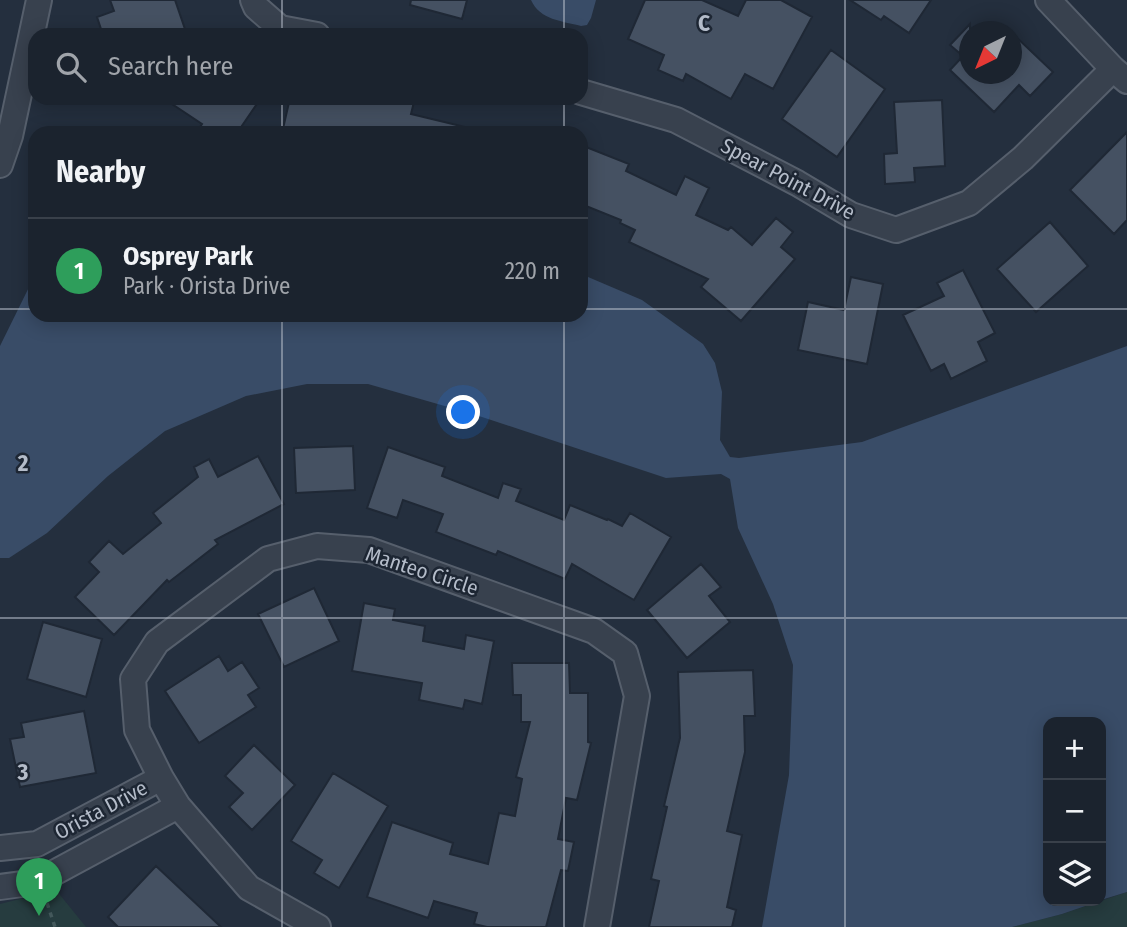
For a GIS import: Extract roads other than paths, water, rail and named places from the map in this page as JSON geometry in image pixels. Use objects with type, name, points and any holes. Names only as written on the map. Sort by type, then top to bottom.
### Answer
[{"type":"street","points":[[33,28],[39,0]]},
{"type":"street","points":[[253,0],[256,7],[280,28]]},
{"type":"street","points":[[1048,0],[1120,75]]},
{"type":"street","points":[[0,164],[10,136],[28,52]]},
{"type":"street","name":"Spear Point Drive","points":[[588,94],[676,120],[797,183],[851,215],[896,230],[969,203],[1120,75]]},
{"type":"street","name":"Manteo Circle","points":[[318,927],[249,888],[178,806],[137,730],[133,679],[157,642],[268,559],[317,546],[369,550],[594,631],[625,653],[637,696],[597,927]]},
{"type":"street","name":"Orista Drive","points":[[0,848],[37,844],[161,778]]},
{"type":"street","name":"Orista Drive","points":[[0,887],[37,882],[178,806]]},
{"type":"water","points":[[531,0],[596,0],[587,25],[581,26],[546,16]]},
{"type":"water","points":[[588,277],[642,300],[703,344],[715,363],[722,392],[720,440],[730,457],[739,458],[862,442],[1127,346],[1127,892],[1106,898],[1106,717],[1043,717],[1043,906],[1085,906],[1012,927],[762,927],[789,775],[793,665],[773,604],[738,528],[730,479],[721,474],[666,478],[476,415],[368,384],[307,384],[246,396],[165,431],[108,476],[47,533],[9,558],[0,558],[0,346],[28,289],[28,322],[588,322]]},
{"type":"place","name":"Osprey Park","points":[[39,916]]}]
